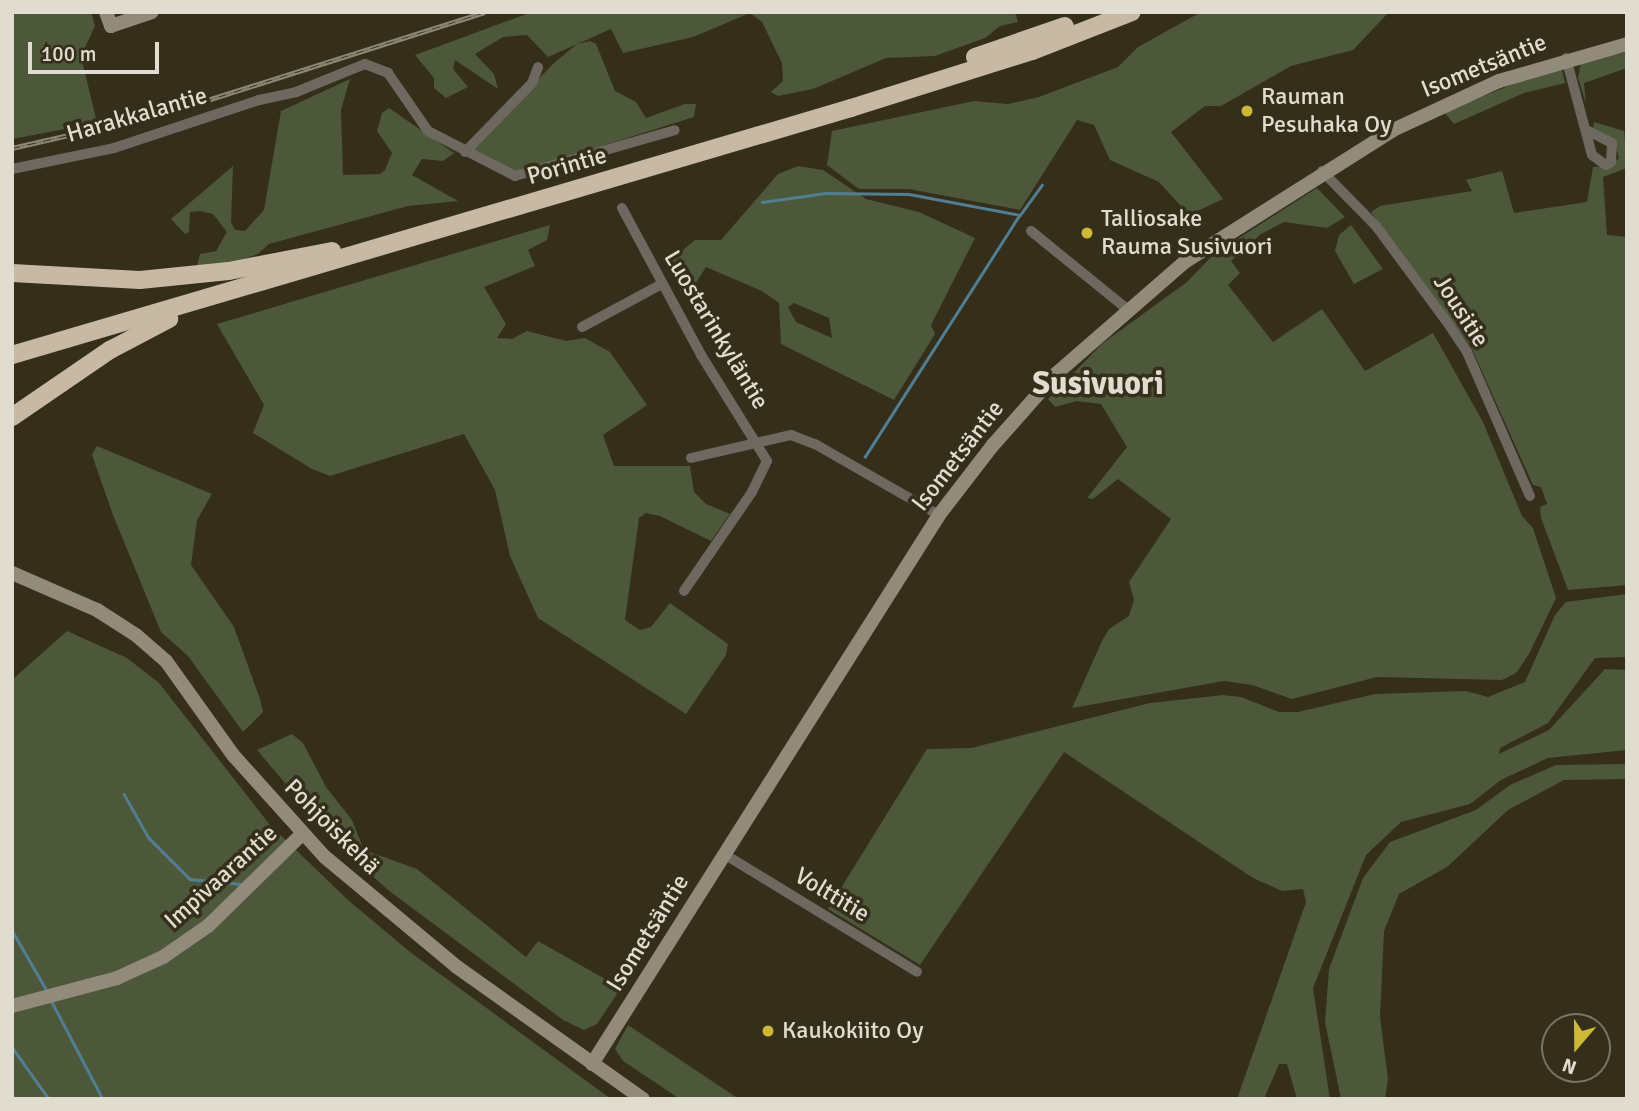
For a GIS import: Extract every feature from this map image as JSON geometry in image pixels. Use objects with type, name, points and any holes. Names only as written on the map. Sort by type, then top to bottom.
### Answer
[{"type":"highway","name":"Porintie","points":[[12,345],[834,101],[1101,12]]},
{"type":"highway","name":"Porintie","points":[[12,355],[972,71],[1132,12]]},
{"type":"highway","points":[[12,273],[140,279],[229,271],[342,249]]},
{"type":"highway","points":[[12,417],[131,337],[264,282]]},
{"type":"main road","points":[[106,12],[111,26],[152,12]]},
{"type":"main road","name":"Isometsäntie","points":[[592,1064],[939,515],[1030,400],[1127,309],[1186,261],[1322,172],[1445,103],[1566,58],[1627,44]]},
{"type":"main road","name":"Pohjoiskehä","points":[[12,573],[97,610],[166,661],[233,755],[302,834],[365,894],[447,959],[643,1099]]},
{"type":"main road","name":"Impivaarantie","points":[[12,1006],[117,978],[163,957],[208,926],[302,834]]},
{"type":"street","points":[[1566,58],[1587,130]]},
{"type":"street","name":"Harakkalantie","points":[[12,169],[114,148],[259,100],[296,92],[365,64],[388,73],[428,131],[515,176],[675,130]]},
{"type":"street","points":[[465,152],[532,83],[538,67]]},
{"type":"street","name":"Jousitie","points":[[1322,172],[1376,226],[1447,322],[1466,352],[1530,496]]},
{"type":"street","name":"Luostarinkyläntie","points":[[622,208],[701,355],[761,445],[774,437],[791,436],[816,444],[939,515]]},
{"type":"street","points":[[1031,231],[1127,309]]},
{"type":"street","points":[[582,327],[662,284]]},
{"type":"street","points":[[684,591],[761,477],[767,461],[761,445],[691,458]]},
{"type":"street","name":"Volttitie","points":[[724,854],[917,972]]},
{"type":"green space","points":[[12,12],[91,12],[95,26],[81,56],[97,123],[12,139]]},
{"type":"green space","points":[[532,12],[1015,12],[1018,22],[1000,26],[985,38],[935,56],[886,58],[813,89],[778,96],[771,92],[783,81],[782,63],[762,22],[750,13],[693,37],[623,53],[611,29],[548,57],[527,35],[503,37],[475,54],[494,74],[498,89],[455,60],[453,69],[468,87],[446,98],[434,88],[434,78],[415,55]]},
{"type":"green space","points":[[1201,12],[1389,12],[1353,50],[1291,66],[1221,106],[1205,106],[1171,132],[1223,199],[1189,215],[1159,182],[1110,160],[1094,125],[1077,120],[1020,210],[909,189],[859,189],[827,165],[832,131],[974,101],[1008,104],[1039,97],[1118,67],[1138,47]]},
{"type":"green space","points":[[590,41],[596,44],[615,91],[636,102],[646,118],[685,104],[696,104],[694,117],[519,172],[477,155],[473,148],[554,63],[577,44]]},
{"type":"green space","points":[[1627,52],[1627,68],[1584,83],[1586,103],[1578,78],[1581,62]]},
{"type":"green space","points":[[1556,67],[1562,70],[1565,83],[1524,93],[1454,124],[1444,112]]},
{"type":"green space","points":[[350,79],[341,110],[343,175],[380,174],[385,170],[392,153],[377,131],[382,113],[389,108],[454,153],[443,161],[422,159],[412,175],[458,201],[408,206],[269,244],[258,254],[205,272],[197,266],[200,254],[216,251],[227,232],[213,214],[190,212],[189,232],[185,234],[171,219],[233,166],[231,222],[235,230],[245,231],[264,210],[281,111]]},
{"type":"green space","points":[[1594,122],[1624,131],[1627,159],[1627,168],[1603,177],[1607,235],[1627,237],[1627,585],[1568,590],[1541,518],[1540,507],[1547,504],[1541,487],[1533,485],[1471,347],[1371,212],[1380,206],[1472,191],[1466,180],[1502,171],[1514,213],[1587,202],[1593,167],[1609,166],[1619,158],[1615,143],[1593,128]]},
{"type":"green space","points":[[798,166],[823,170],[866,199],[919,212],[975,238],[931,325],[935,334],[894,400],[781,344],[779,303],[762,291],[706,267],[692,289],[681,292],[670,261],[695,240],[721,240],[778,174]],"holes":[[[794,303],[829,318],[832,338],[796,322],[788,307]]]},
{"type":"green space","points":[[1317,188],[1345,217],[1327,228],[1284,222],[1261,234],[1231,261],[1240,273],[1228,285],[1273,342],[1322,309],[1365,371],[1433,333],[1483,422],[1522,516],[1533,528],[1556,598],[1529,654],[1516,673],[1502,680],[1377,677],[1292,699],[1252,685],[1224,681],[1072,708],[1109,629],[1129,616],[1134,600],[1129,582],[1171,519],[1118,479],[1093,499],[1087,498],[1127,447],[1101,404],[1077,401],[1055,407],[1048,399],[1103,343],[1187,282],[1214,254]]},
{"type":"green space","points":[[550,225],[547,240],[528,250],[535,266],[484,287],[506,324],[497,338],[512,339],[527,331],[566,341],[585,338],[610,352],[647,405],[603,435],[614,466],[690,466],[694,492],[706,504],[730,514],[711,541],[660,516],[646,513],[639,518],[625,620],[640,630],[651,627],[670,603],[728,644],[726,655],[686,714],[538,618],[510,556],[495,490],[464,434],[330,476],[312,469],[253,433],[264,405],[217,324]]},
{"type":"green space","points":[[1351,225],[1383,269],[1354,284],[1335,251],[1339,235]]},
{"type":"green space","points":[[97,446],[212,494],[197,520],[191,565],[234,627],[260,699],[263,712],[243,732],[188,656],[161,632],[113,515],[92,455]]},
{"type":"green space","points":[[1627,594],[1627,657],[1595,658],[1548,723],[1500,748],[1499,754],[1549,730],[1605,669],[1627,670],[1627,750],[1548,758],[1501,780],[1470,804],[1401,822],[1366,855],[1313,988],[1330,1099],[1297,1099],[1287,1064],[1279,1064],[1264,1099],[1237,1099],[1306,902],[1303,889],[1282,891],[1253,878],[1064,752],[920,965],[828,909],[927,749],[971,748],[1150,703],[1223,695],[1241,697],[1279,712],[1298,712],[1375,694],[1466,691],[1488,697],[1525,682],[1555,615],[1566,602]]},
{"type":"green space","points":[[67,631],[127,658],[159,683],[270,825],[348,900],[410,952],[611,1099],[12,1099],[12,680]]},
{"type":"green space","points":[[292,734],[303,743],[326,787],[352,820],[364,850],[417,869],[526,957],[538,941],[621,988],[597,1024],[584,1030],[563,1020],[388,890],[334,841],[257,750]]},
{"type":"green space","points":[[1627,764],[1627,779],[1564,780],[1508,810],[1447,867],[1399,894],[1384,931],[1380,1017],[1388,1079],[1385,1099],[1341,1099],[1325,1022],[1329,969],[1363,878],[1390,842],[1476,810],[1510,785],[1556,765]]},
{"type":"green space","points":[[628,1025],[739,1099],[680,1099],[623,1061],[615,1049]]},
{"type":"waterway","points":[[1020,215],[1042,185]]},
{"type":"waterway","points":[[762,202],[825,193],[909,194],[1020,215],[865,457]]},
{"type":"waterway","points":[[124,794],[149,838],[190,879],[241,884]]},
{"type":"waterway","points":[[12,930],[46,989]]},
{"type":"waterway","points":[[52,1002],[103,1099]]},
{"type":"waterway","points":[[12,1047],[49,1099]]},
{"type":"railway","points":[[12,148],[173,111],[485,12]]},
{"type":"place","name":"Rauman Pesuhaka Oy","points":[[1247,111]]},
{"type":"place","name":"Talliosake Rauma Susivuori","points":[[1087,233]]},
{"type":"place","name":"Kaukokiito Oy","points":[[768,1031]]},
{"type":"district","name":"Susivuori","points":[[1098,384]]}]
